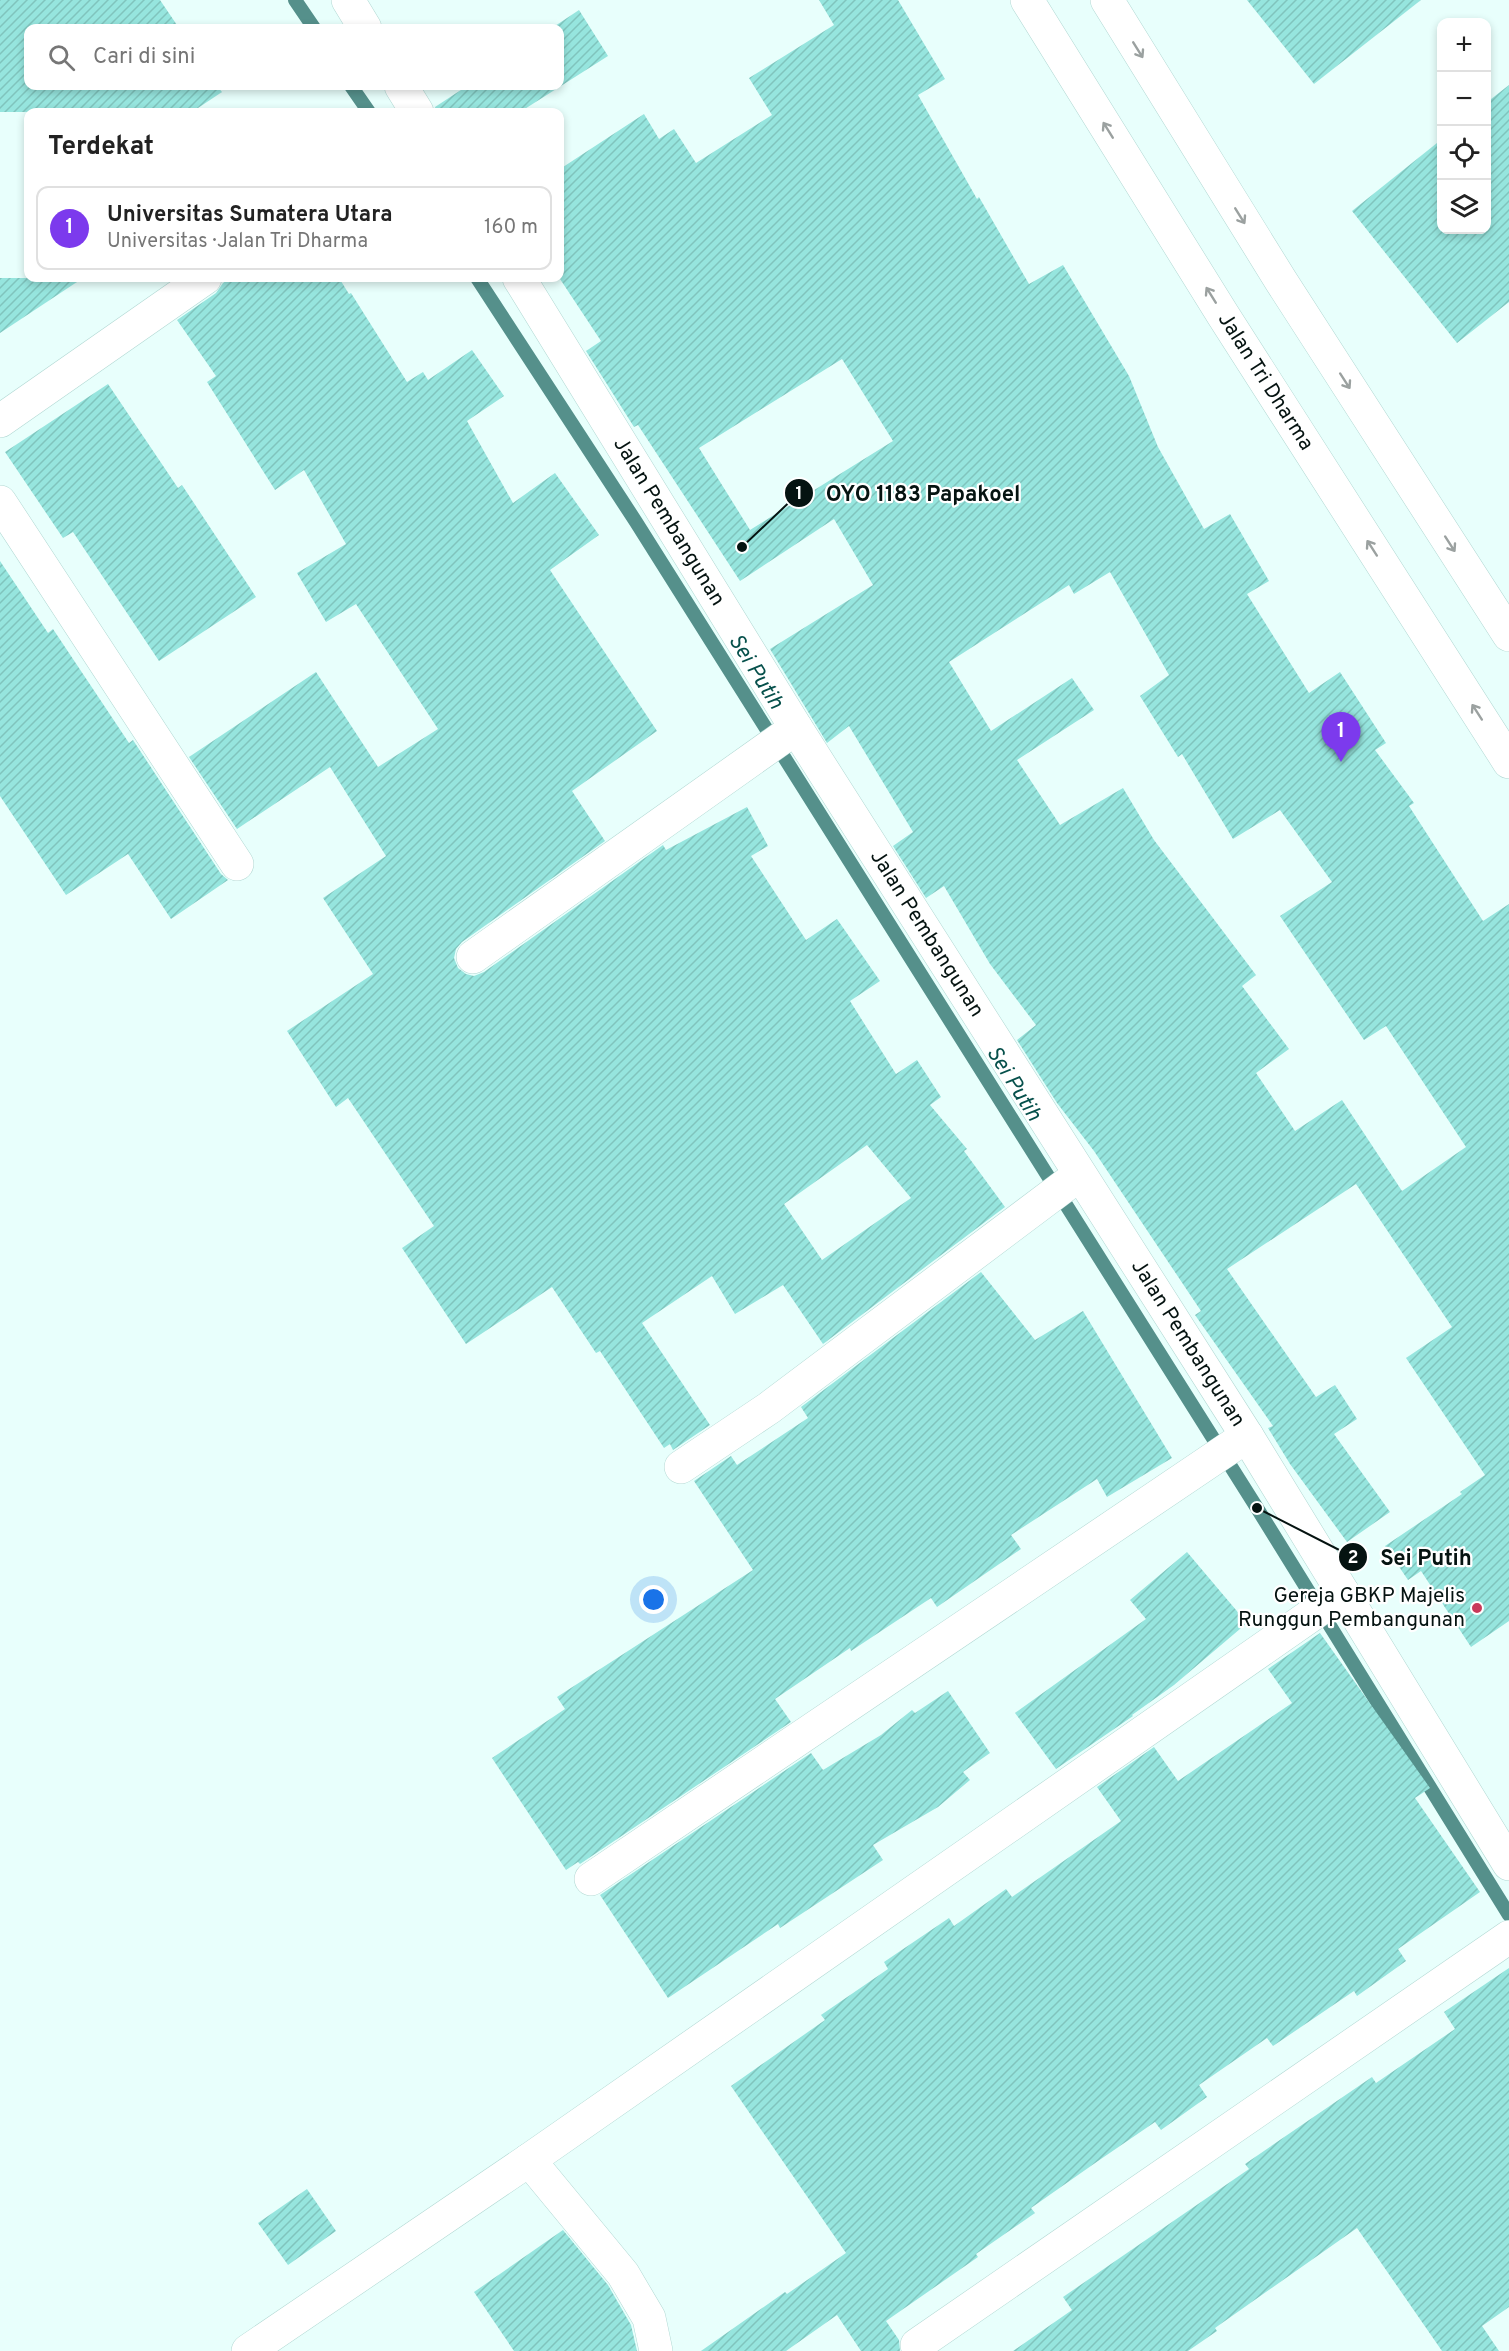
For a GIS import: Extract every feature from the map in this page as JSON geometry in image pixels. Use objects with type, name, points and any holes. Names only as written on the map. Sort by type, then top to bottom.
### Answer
[{"type":"street","points":[[348,0],[363,24]]},
{"type":"street","name":"Jalan Tri Dharma","points":[[1027,0],[1229,325],[1509,762]]},
{"type":"street","points":[[1107,0],[1281,281],[1509,635]]},
{"type":"street","points":[[403,90],[414,108]]},
{"type":"street","points":[[0,421],[199,282]]},
{"type":"street","name":"Jalan Pembangunan","points":[[521,282],[784,737],[1233,1445],[1336,1597],[1509,1864]]},
{"type":"street","points":[[0,502],[237,864]]},
{"type":"street","points":[[473,957],[784,737]]},
{"type":"street","points":[[681,1467],[769,1408],[1068,1184]]},
{"type":"street","points":[[591,1879],[1233,1445]]},
{"type":"street","points":[[248,2351],[529,2160],[1336,1597]]},
{"type":"street","points":[[916,2345],[1509,1937]]},
{"type":"street","points":[[529,2160],[623,2274],[649,2318],[656,2351]]},
{"type":"building","points":[[0,0],[160,0],[176,24],[24,24],[24,90],[220,90],[222,92],[198,108],[24,108],[24,112],[0,112]]},
{"type":"building","points":[[819,0],[898,0],[945,79],[918,95],[1029,284],[1063,265],[1129,376],[1158,447],[1204,529],[1230,514],[1269,581],[1247,594],[1309,693],[1340,672],[1386,743],[1375,750],[1414,803],[1409,806],[1483,921],[1509,904],[1509,1621],[1471,1647],[1421,1571],[1408,1580],[1385,1546],[1462,1494],[1460,1492],[1485,1475],[1406,1358],[1452,1327],[1356,1184],[1227,1269],[1316,1397],[1335,1385],[1357,1419],[1334,1434],[1390,1512],[1347,1542],[1290,1464],[1268,1428],[1273,1426],[1195,1315],[1201,1311],[1094,1151],[1057,1103],[1017,1040],[1036,1025],[990,964],[944,886],[926,898],[893,846],[913,832],[849,726],[827,743],[770,649],[873,585],[834,519],[740,581],[638,425],[634,427],[586,351],[601,341],[562,282],[564,282],[564,166],[644,114],[659,139],[674,129],[696,163],[772,115],[749,78],[834,25]],"holes":[[[842,359],[893,441],[750,530],[699,448]],[[1110,572],[1169,675],[1140,696],[1178,757],[1182,754],[1233,839],[1280,810],[1332,882],[1280,916],[1364,1040],[1386,1026],[1466,1147],[1402,1191],[1342,1100],[1295,1131],[1256,1073],[1289,1049],[1242,986],[1256,975],[1154,840],[1123,788],[1060,825],[1017,760],[1094,710],[1072,678],[991,731],[949,662],[1069,585],[1074,594]]]},
{"type":"building","points":[[1247,0],[1421,0],[1314,84]]},
{"type":"building","points":[[579,10],[608,56],[564,84],[564,24],[558,24]]},
{"type":"building","points":[[1509,85],[1509,302],[1457,343],[1352,211],[1437,143],[1437,234],[1491,234],[1491,99]]},
{"type":"building","points":[[461,90],[555,90],[526,108],[435,107]]},
{"type":"building","points":[[0,278],[24,278],[24,282],[77,282],[0,333]]},
{"type":"building","points":[[224,282],[342,282],[349,294],[351,293],[407,382],[423,372],[428,380],[472,350],[504,396],[467,421],[513,503],[555,473],[599,535],[550,570],[657,731],[572,791],[605,841],[462,942],[456,949],[454,958],[458,968],[474,976],[484,972],[663,845],[666,850],[747,807],[768,846],[751,856],[806,940],[837,919],[880,981],[850,1001],[896,1074],[917,1060],[941,1097],[930,1105],[967,1149],[964,1151],[1005,1207],[823,1344],[783,1285],[735,1314],[712,1276],[642,1323],[710,1425],[673,1450],[670,1444],[664,1448],[600,1351],[596,1353],[552,1287],[466,1344],[402,1248],[434,1226],[348,1098],[336,1107],[287,1031],[373,974],[323,898],[386,856],[330,767],[237,829],[189,757],[316,672],[378,767],[438,729],[356,604],[326,622],[297,573],[346,544],[304,470],[275,490],[207,382],[216,376],[177,320],[216,293]],"holes":[[[867,1145],[911,1198],[822,1260],[784,1204]]]},
{"type":"building","points":[[108,384],[178,488],[182,485],[256,597],[159,661],[73,532],[63,538],[5,452]]},
{"type":"building","points":[[0,561],[48,633],[53,629],[129,743],[133,740],[221,874],[228,880],[171,919],[128,854],[66,895],[0,796]]},
{"type":"building","points":[[981,1272],[1035,1340],[1083,1311],[1172,1458],[1107,1497],[1097,1479],[1011,1535],[1021,1549],[937,1607],[931,1598],[851,1651],[850,1648],[775,1699],[791,1722],[580,1864],[578,1862],[566,1870],[492,1758],[565,1709],[557,1697],[753,1570],[694,1481],[731,1456],[737,1465],[808,1418],[801,1407]]},
{"type":"building","points":[[1187,1552],[1247,1623],[1174,1685],[1056,1769],[1015,1713],[1146,1619],[1130,1600]]},
{"type":"building","points":[[1320,1633],[1430,1788],[1415,1798],[1480,1892],[1398,1949],[1406,1961],[1357,1996],[1354,1991],[1273,2046],[1267,2038],[1199,2085],[1207,2097],[1161,2130],[1155,2122],[1098,2161],[1031,2208],[1035,2213],[976,2254],[978,2257],[886,2321],[899,2340],[900,2351],[861,2351],[837,2315],[786,2351],[701,2351],[785,2292],[787,2294],[846,2253],[731,2086],[825,2020],[821,2015],[888,1969],[884,1962],[949,1918],[954,1926],[1006,1889],[1012,1897],[1121,1821],[1097,1787],[1154,1747],[1178,1781],[1292,1703],[1268,1669]]},
{"type":"building","points":[[948,1691],[990,1753],[963,1772],[970,1780],[938,1807],[873,1845],[883,1860],[780,1928],[778,1924],[668,1998],[600,1895],[811,1753],[823,1770],[881,1735],[912,1710],[915,1713]]},
{"type":"building","points":[[1509,1968],[1509,2307],[1482,2326],[1499,2351],[1442,2351],[1357,2228],[1215,2328],[1217,2331],[1188,2351],[1013,2351],[1072,2310],[1063,2297],[1249,2169],[1245,2164],[1372,2077],[1376,2083],[1455,2029],[1444,2012]]},
{"type":"building","points":[[307,2189],[336,2231],[288,2265],[258,2223]]},
{"type":"building","points":[[563,2230],[608,2285],[631,2325],[637,2351],[514,2351],[474,2292]]},
{"type":"waterway","name":"Sei Putih","points":[[295,0],[311,24]]},
{"type":"waterway","name":"Sei Putih","points":[[354,90],[366,108]]},
{"type":"waterway","name":"Sei Putih","points":[[480,282],[636,522],[1257,1508],[1509,1915]]},
{"type":"place","name":"OYO 1183 Papakoel","points":[[742,547]]},
{"type":"place","name":"Universitas Sumatera Utara","points":[[1341,762]]},
{"type":"place","name":"Sei Putih","points":[[1257,1508]]},
{"type":"place","name":"Gereja GBKP Majelis Runggun Pembangunan","points":[[1477,1608]]}]
